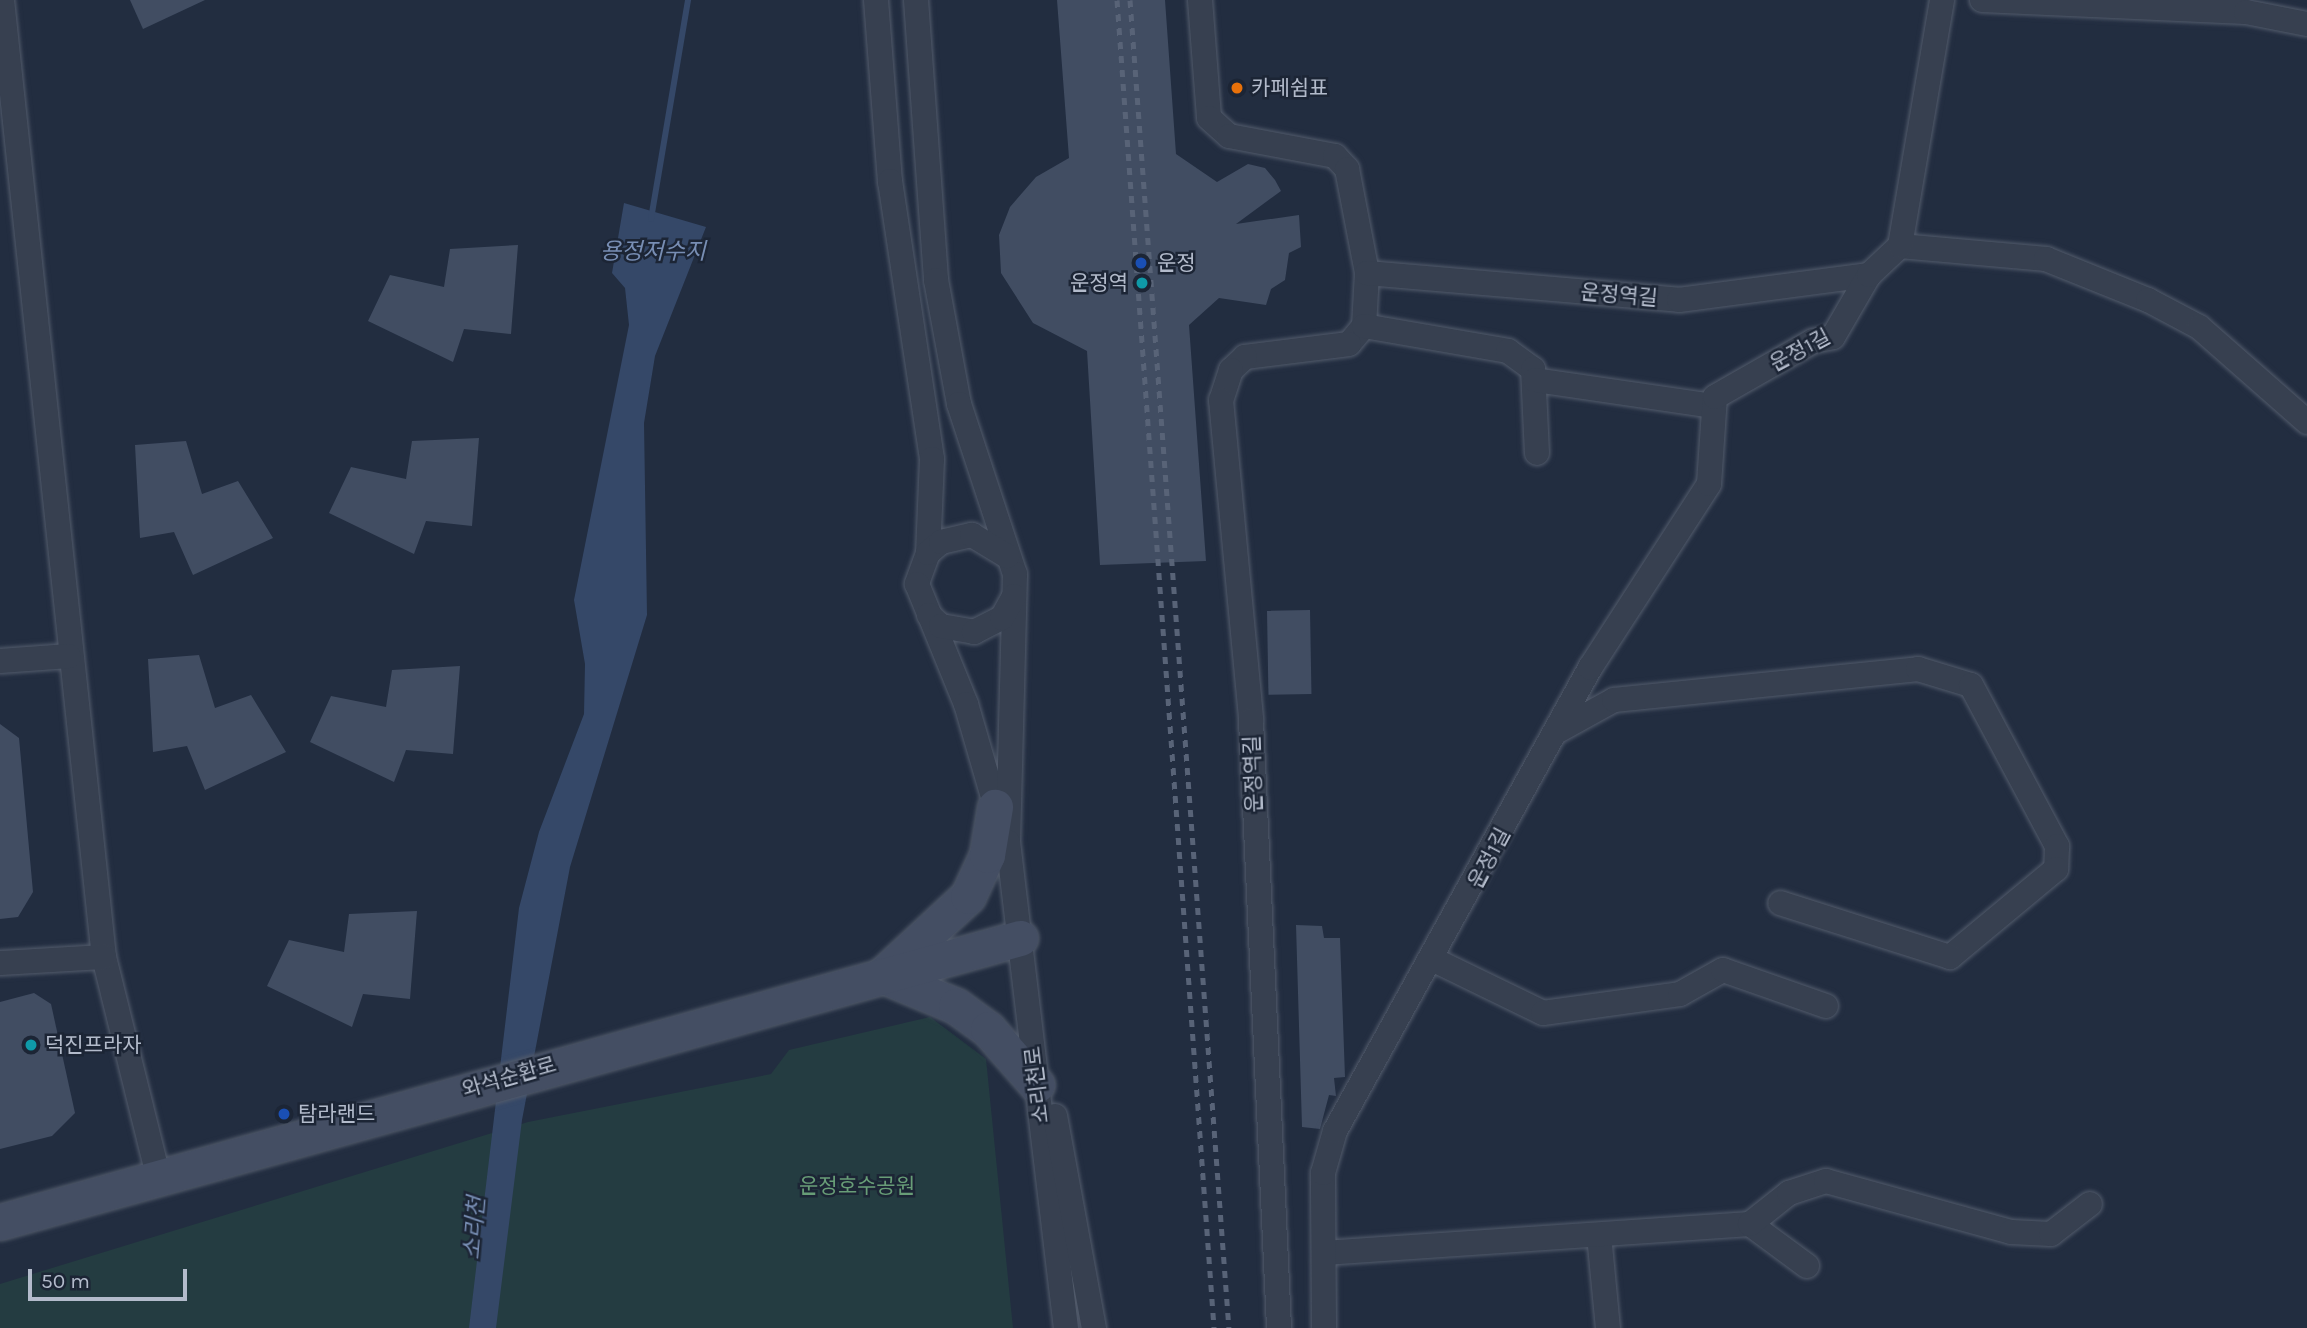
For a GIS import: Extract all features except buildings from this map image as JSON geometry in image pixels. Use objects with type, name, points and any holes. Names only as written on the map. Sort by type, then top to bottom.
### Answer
[{"type":"street","points":[[2,0],[69,656],[104,957],[158,1174]]},
{"type":"street","points":[[876,0],[890,181],[928,420],[928,553],[917,584],[965,704],[1008,842]]},
{"type":"street","points":[[916,0],[936,280],[959,404],[1010,560],[1015,590],[1008,842]]},
{"type":"street","points":[[1199,0],[1209,118],[1229,136],[1335,156],[1347,169],[1367,273],[1364,326],[1508,351],[1533,369],[1536,453]]},
{"type":"street","points":[[1870,275],[1900,246],[1942,0]]},
{"type":"street","points":[[1982,0],[2246,12],[2307,24]]},
{"type":"street","points":[[1900,246],[2046,258],[2148,300],[2199,327],[2307,422]]},
{"type":"street","name":"운정역길","points":[[1367,273],[1679,300],[1870,275]]},
{"type":"street","name":"운정1길","points":[[1324,1328],[1323,1173],[1335,1131],[1434,960],[1556,732],[1709,484],[1715,397],[1813,341],[1833,337],[1870,275]]},
{"type":"street","name":"운정역길","points":[[1279,1328],[1251,720],[1221,400],[1231,370],[1245,357],[1349,344],[1364,326]]},
{"type":"street","points":[[1535,380],[1714,406]]},
{"type":"street","points":[[928,553],[941,542],[972,535],[987,539],[1010,560]]},
{"type":"street","points":[[929,615],[941,626],[974,632],[1002,618],[1015,590]]},
{"type":"street","points":[[0,661],[69,656]]},
{"type":"street","points":[[1556,732],[1628,699],[1917,669],[1971,685],[2057,846],[2056,869],[1950,957],[1780,903]]},
{"type":"street","points":[[995,807],[987,855],[968,895],[882,975],[956,1006],[988,1029],[1037,1085]]},
{"type":"street","name":"소리천로","points":[[1008,842],[1066,1328]]},
{"type":"street","name":"와석순환로","points":[[0,1222],[158,1174],[1020,938]]},
{"type":"street","points":[[0,963],[104,957]]},
{"type":"street","points":[[1434,960],[1543,1013],[1681,994],[1723,970],[1826,1006]]},
{"type":"street","points":[[1027,1000],[1071,1185],[1094,1328]]},
{"type":"street","points":[[1324,1253],[1750,1224],[1789,1193],[1826,1181],[2011,1232],[2052,1234],[2091,1204]]},
{"type":"street","points":[[1750,1224],[1807,1266]]},
{"type":"street","points":[[1599,1235],[1608,1328]]},
{"type":"green space","name":"운정호수공원","points":[[930,1017],[986,1059],[1013,1328],[0,1328],[0,1284],[528,1122],[771,1074],[789,1050]]},
{"type":"water","name":"용정저수지","points":[[624,203],[706,227],[655,356],[644,423],[647,615],[570,867],[522,1120],[496,1328],[469,1328],[519,908],[539,832],[584,714],[585,664],[574,600],[629,325],[625,288],[612,273]]},
{"type":"waterway","points":[[651,219],[688,0]]},
{"type":"railway","points":[[1117,0],[1214,1328]]},
{"type":"railway","points":[[1130,0],[1229,1328]]},
{"type":"place","name":"카페쉼표","points":[[1237,88]]},
{"type":"place","name":"운정","points":[[1141,263]]},
{"type":"place","name":"운정역","points":[[1142,283]]},
{"type":"place","name":"덕진프라자","points":[[31,1045]]},
{"type":"place","name":"탐라랜드","points":[[284,1114]]},
{"type":"water label","name":"소리천","points":[[475,1228]]}]
